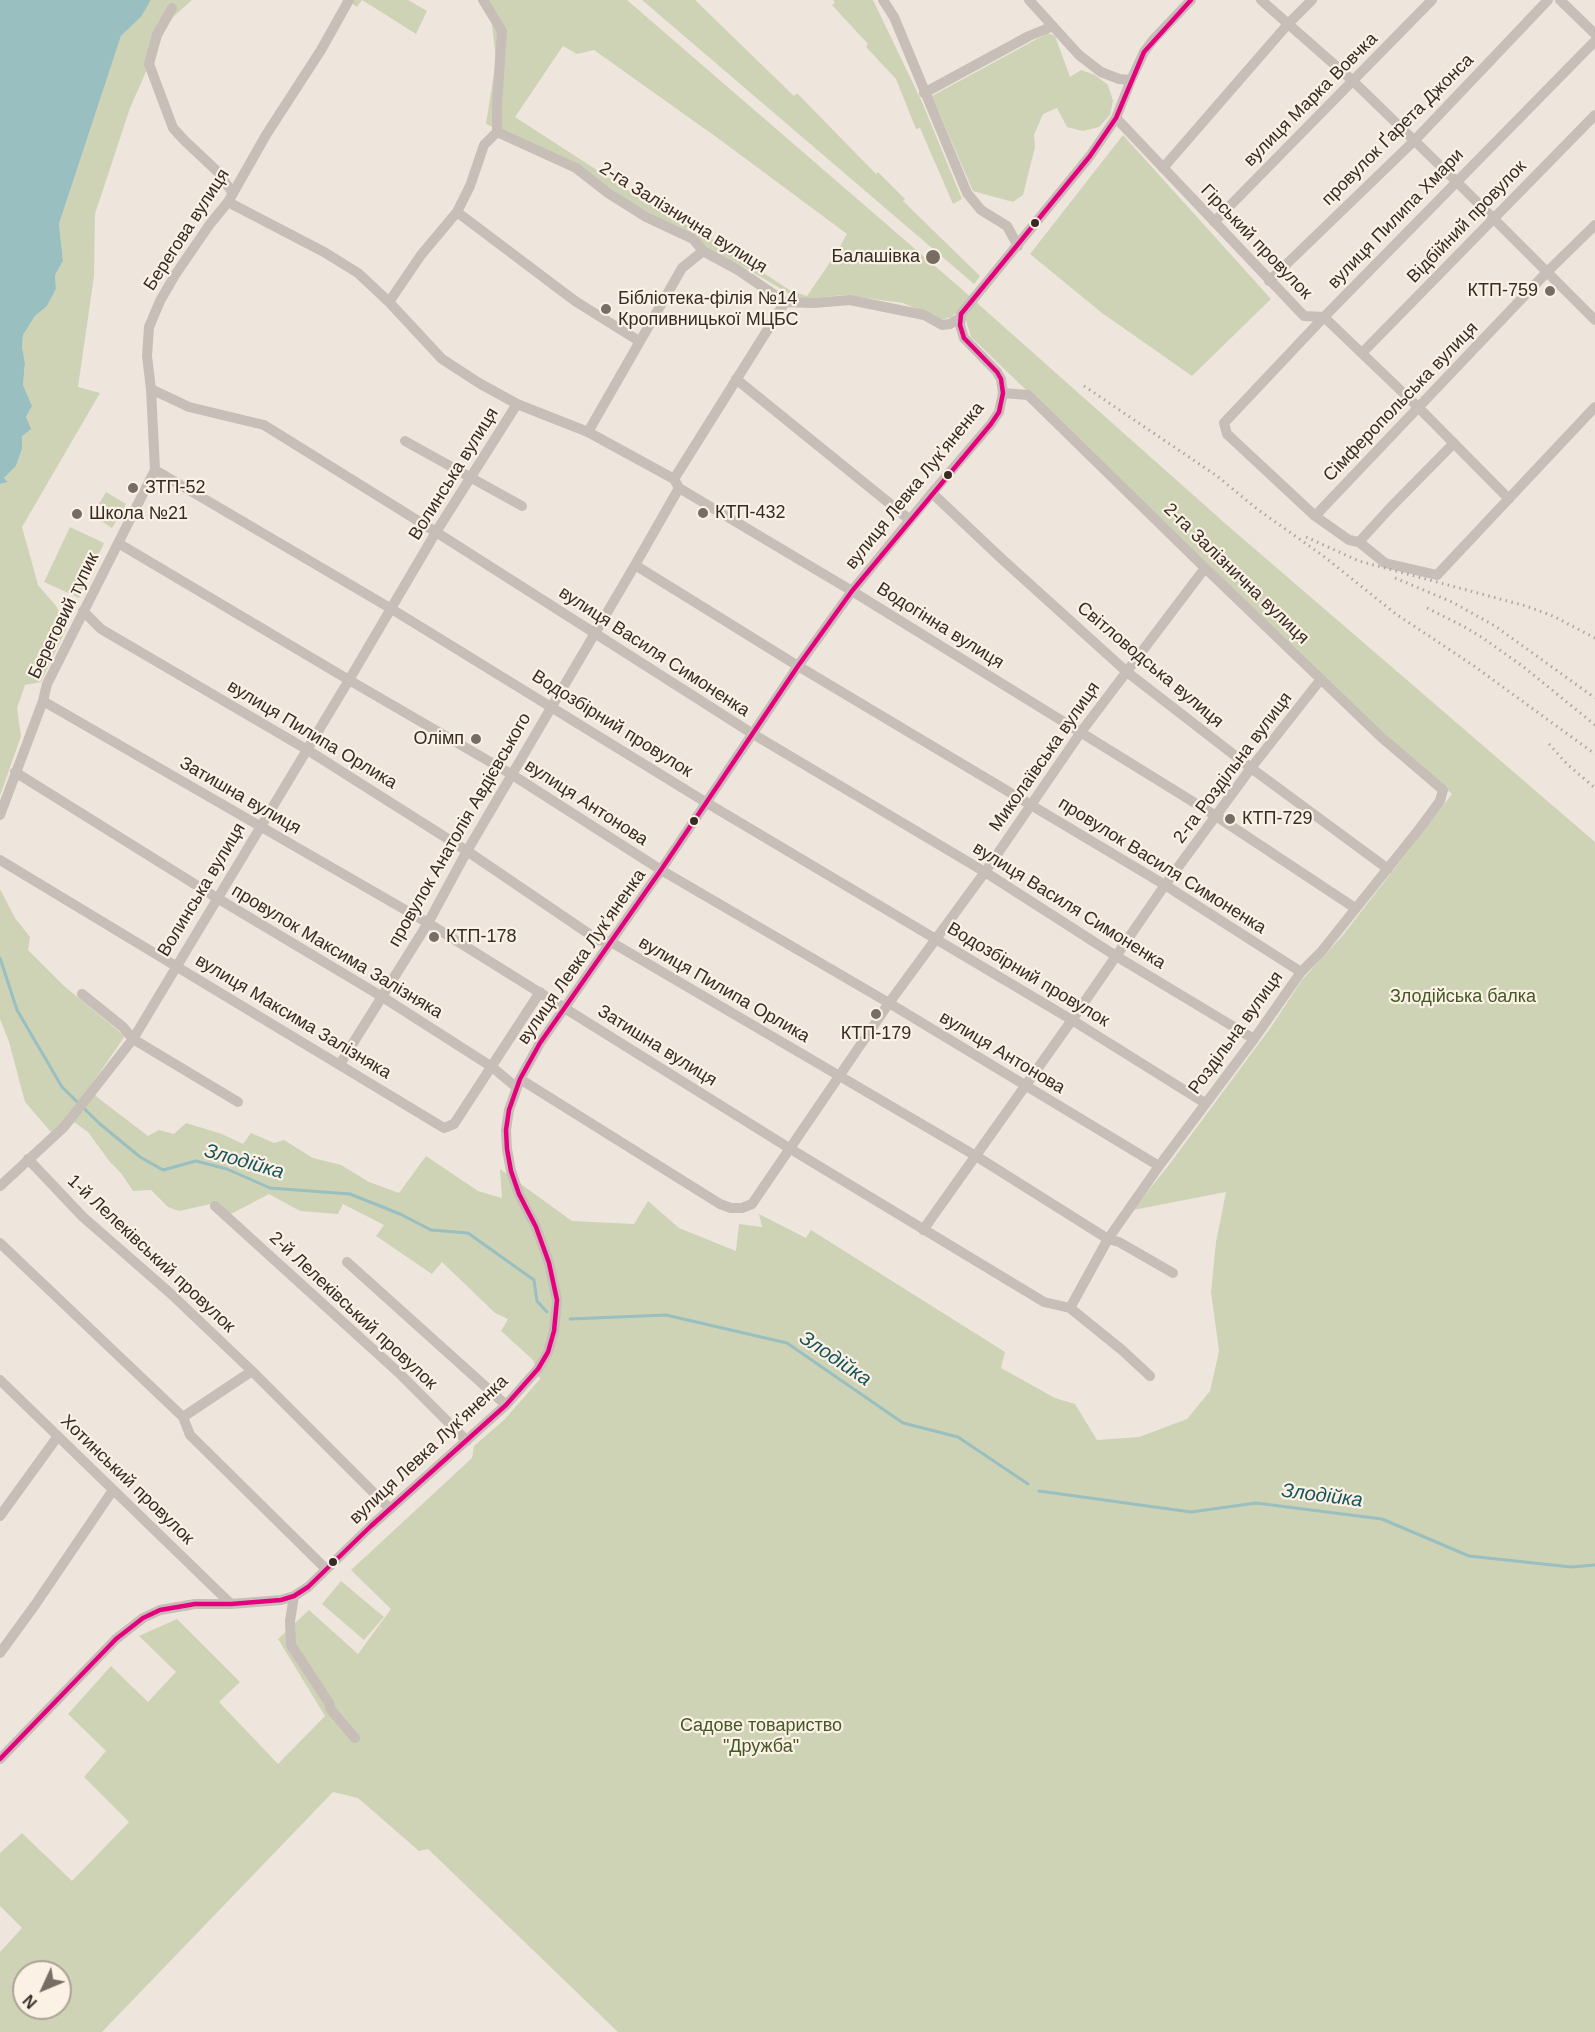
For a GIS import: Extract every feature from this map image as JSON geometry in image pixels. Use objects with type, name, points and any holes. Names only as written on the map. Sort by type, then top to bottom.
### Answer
[{"type":"street","name":"Берегова вулиця","points":[[155,470],[147,356],[149,327],[175,275],[230,197],[266,135],[321,50],[349,0]]},
{"type":"street","points":[[389,302],[420,255],[457,212],[470,186],[484,145],[497,132],[496,105],[502,31],[483,0]]},
{"type":"street","points":[[883,0],[894,17],[967,193],[981,210],[1007,226],[1018,246]]},
{"type":"street","points":[[1030,0],[1079,55],[1101,72],[1119,79],[1131,80]]},
{"type":"street","points":[[785,302],[813,303],[850,300],[924,315],[942,325],[950,324],[960,318],[967,306],[1090,156],[1116,118],[1144,52],[1191,0]]},
{"type":"street","points":[[1261,0],[1353,81],[1595,320]]},
{"type":"street","points":[[1163,168],[1288,24],[1312,0]]},
{"type":"street","name":"вулиця Марка Вовчка","points":[[1214,222],[1432,0]]},
{"type":"street","name":"провулок Ґарета Джонса","points":[[1269,281],[1414,140],[1548,0]]},
{"type":"street","points":[[1560,0],[1595,34]]},
{"type":"street","name":"Водогінна вулиця","points":[[172,8],[156,35],[149,64],[173,128],[218,172],[230,197],[358,273],[389,302],[442,359],[517,404],[588,432],[676,483],[1216,816],[1355,908]]},
{"type":"street","points":[[924,93],[1029,36],[1053,26]]},
{"type":"street","name":"вулиця Пилипа Хмари","points":[[1315,516],[1227,434],[1224,423],[1456,181],[1595,41]]},
{"type":"street","name":"Відбійний провулок","points":[[1362,353],[1595,115]]},
{"type":"street","name":"Гірський провулок","points":[[1116,118],[1304,316],[1324,317],[1509,499]]},
{"type":"street","name":"2-га Залізнична вулиця","points":[[497,132],[576,168],[608,193],[646,217],[693,239],[702,251],[738,270],[785,302]]},
{"type":"street","points":[[457,212],[575,302],[639,341]]},
{"type":"street","name":"Сімферопольська вулиця","points":[[1315,516],[1547,272],[1595,225]]},
{"type":"street","points":[[588,432],[682,267],[702,251]]},
{"type":"street","name":"провулок Анатолія Авдієвського","points":[[340,1064],[428,923],[467,851],[635,565],[676,483],[736,379],[785,302]]},
{"type":"street","points":[[960,318],[964,338],[1001,379],[1002,399]]},
{"type":"street","points":[[736,379],[910,520]]},
{"type":"street","name":"вулиця Василя Симоненка","points":[[151,389],[189,407],[264,425],[753,734],[985,872],[1116,956],[1254,1039]]},
{"type":"street","name":"2-га Залізнична вулиця","points":[[1002,399],[1028,395],[1381,737],[1443,790]]},
{"type":"street","name":"вулиця Левка Лукʼяненка","points":[[0,1759],[116,1639],[143,1618],[175,1606],[281,1600],[294,1596],[308,1587],[390,1509],[506,1405],[537,1369],[548,1352],[554,1331],[557,1300],[549,1263],[511,1171],[506,1130],[509,1110],[518,1083],[540,1044],[661,870],[798,666],[852,591],[991,424],[1002,399]]},
{"type":"street","name":"Волинська вулиця","points":[[0,1186],[64,1127],[133,1039],[390,608],[517,404]]},
{"type":"street","points":[[1315,516],[1349,540],[1359,542],[1385,563],[1437,575],[1595,406]]},
{"type":"street","points":[[405,441],[522,506]]},
{"type":"street","points":[[1359,542],[1454,443]]},
{"type":"street","name":"Береговий тупик","points":[[0,815],[43,701],[47,684],[155,470]]},
{"type":"street","name":"Водозбірний провулок","points":[[155,470],[390,608],[707,802],[1072,1020],[1205,1103]]},
{"type":"street","name":"Світловодська вулиця","points":[[932,493],[1127,672],[1251,768],[1388,869]]},
{"type":"street","name":"вулиця Антонова","points":[[118,543],[512,774],[661,870],[889,1003],[1159,1166]]},
{"type":"street","name":"провулок Василя Симоненка","points":[[635,565],[798,666],[1165,885],[1301,972]]},
{"type":"street","name":"Миколаївська вулиця","points":[[752,1204],[889,1003],[985,872],[1081,732],[1205,568]]},
{"type":"street","name":"вулиця Пилипа Орлика","points":[[83,611],[101,629],[306,749],[467,851],[598,939],[611,942],[976,1156],[1108,1239],[1119,1242],[1173,1273]]},
{"type":"street","name":"2-га Роздільна вулиця","points":[[923,1230],[1165,885],[1251,768],[1321,679]]},
{"type":"street","name":"Затишна вулиця","points":[[43,701],[428,923],[789,1148],[1044,1302],[1070,1308],[1150,1376]]},
{"type":"street","name":"провулок Максима Залізняка","points":[[15,772],[217,898],[381,996],[518,1083],[720,1204],[731,1208],[742,1208],[752,1204]]},
{"type":"street","name":"Роздільна вулиця","points":[[1070,1308],[1108,1239],[1159,1166],[1301,972],[1322,952],[1440,801],[1443,790]]},
{"type":"street","name":"вулиця Максима Залізняка","points":[[0,860],[444,1128],[454,1124],[492,1067]]},
{"type":"street","points":[[492,1067],[540,992]]},
{"type":"street","points":[[82,994],[123,1027],[133,1039],[238,1102]]},
{"type":"street","name":"1-й Лелеківський провулок","points":[[28,1160],[83,1217],[170,1293],[252,1371],[390,1509]]},
{"type":"street","name":"2-й Лелеківський провулок","points":[[214,1206],[398,1372],[467,1441]]},
{"type":"street","points":[[0,1260],[4,1247],[183,1417],[190,1435],[326,1569]]},
{"type":"street","points":[[347,1262],[506,1405]]},
{"type":"street","points":[[183,1417],[252,1371]]},
{"type":"street","name":"Хотинський провулок","points":[[0,1380],[231,1604]]},
{"type":"street","points":[[0,1516],[58,1436]]},
{"type":"street","points":[[0,1653],[113,1490]]},
{"type":"street","points":[[294,1596],[290,1621],[291,1645],[329,1703],[331,1710],[355,1738]]},
{"type":"green space","points":[[151,0],[192,0],[173,17],[163,33],[130,108],[95,214],[94,276],[78,387],[100,393],[22,527],[38,585],[56,606],[67,627],[41,682],[25,685],[17,708],[21,736],[0,796],[0,484],[8,482],[4,478],[16,466],[22,449],[26,417],[32,406],[23,385],[25,363],[22,347],[23,335],[35,316],[47,306],[56,289],[55,275],[63,261],[59,224],[121,36],[141,17]]},
{"type":"green space","points":[[347,0],[362,0],[357,7]]},
{"type":"green space","points":[[362,0],[408,0],[427,11],[416,34]]},
{"type":"green space","points":[[480,0],[627,0],[958,286],[1227,525],[1595,842],[1595,2032],[618,2032],[428,1849],[419,1851],[358,1798],[333,1792],[102,2032],[0,2032],[0,1952],[22,1928],[0,1906],[0,1853],[22,1833],[72,1881],[129,1822],[84,1777],[106,1751],[68,1714],[111,1666],[148,1702],[176,1672],[139,1636],[177,1619],[240,1682],[219,1702],[278,1764],[325,1716],[278,1639],[309,1610],[358,1654],[391,1609],[351,1570],[472,1458],[474,1446],[504,1420],[540,1379],[533,1360],[501,1331],[508,1319],[495,1313],[442,1262],[432,1274],[376,1236],[384,1225],[343,1204],[338,1214],[300,1211],[269,1194],[231,1214],[215,1203],[179,1211],[168,1207],[151,1190],[133,1191],[88,1132],[74,1122],[57,1139],[25,1102],[9,1042],[0,1019],[0,889],[15,918],[30,937],[28,950],[64,986],[125,1036],[89,1088],[97,1097],[148,1136],[159,1130],[174,1134],[186,1123],[222,1134],[243,1144],[251,1133],[274,1143],[284,1140],[313,1158],[341,1165],[369,1182],[399,1193],[426,1156],[478,1191],[502,1198],[500,1169],[572,1221],[634,1224],[648,1201],[679,1228],[736,1251],[739,1224],[762,1227],[759,1214],[806,1238],[811,1230],[1005,1352],[1001,1368],[1055,1398],[1075,1404],[1097,1440],[1139,1437],[1187,1419],[1210,1391],[1219,1351],[1211,1292],[1216,1242],[1226,1192],[1133,1210],[1271,1027],[1302,980],[1343,935],[1452,794],[1390,740],[971,337],[966,321],[956,313],[952,317],[941,320],[903,303],[844,295],[803,299],[707,250],[640,210],[578,165],[486,124],[496,60],[491,16]],"holes":[[[563,46],[577,54],[594,50],[847,234],[807,296],[791,291],[697,229],[671,218],[515,117]]]},
{"type":"green space","points":[[642,0],[695,0],[794,96],[797,93],[876,174],[878,172],[905,199],[903,201],[980,276],[974,284]]},
{"type":"green space","points":[[833,0],[873,0],[922,102],[962,199],[953,204],[920,128],[916,129],[896,79],[832,5],[835,3]]},
{"type":"green space","points":[[1048,33],[1055,36],[1070,77],[1081,70],[1095,75],[1108,85],[1113,101],[1110,115],[1099,127],[1083,131],[1067,127],[1057,108],[1043,114],[1034,135],[1035,147],[1023,195],[1013,202],[973,191],[932,96]]},
{"type":"green space","points":[[1123,135],[1271,299],[1192,376],[1102,313],[1030,254]]},
{"type":"green space","points":[[106,492],[126,504],[112,528],[92,515]]},
{"type":"green space","points":[[70,527],[104,543],[79,598],[44,582]]},
{"type":"green space","points":[[341,1581],[384,1617],[364,1640],[322,1604]]},
{"type":"water","points":[[0,0],[151,0],[141,17],[121,36],[59,224],[63,261],[55,275],[56,289],[47,306],[35,316],[23,335],[22,347],[25,363],[23,385],[32,406],[26,417],[31,429],[22,436],[22,449],[16,466],[4,478],[8,482],[0,484]]},
{"type":"waterway","name":"Злодійка","points":[[0,958],[17,1010],[62,1087],[100,1124],[140,1157],[163,1170],[196,1161],[227,1169],[270,1188],[350,1194],[400,1214],[431,1230],[468,1233],[534,1280],[537,1301],[547,1312]]},
{"type":"waterway","name":"Злодійка","points":[[570,1319],[666,1315],[787,1343],[903,1423],[958,1437],[1028,1484]]},
{"type":"waterway","name":"Злодійка","points":[[1039,1491],[1191,1512],[1256,1503],[1382,1519],[1469,1556],[1571,1567],[1595,1565]]},
{"type":"railway","points":[[1084,386],[1217,476],[1396,614],[1474,666],[1595,754]]},
{"type":"railway","points":[[1306,537],[1359,561],[1526,606],[1553,616],[1595,638]]},
{"type":"railway","points":[[1395,578],[1452,602],[1495,626],[1595,698]]},
{"type":"railway","points":[[1427,608],[1483,638],[1525,668],[1595,725]]},
{"type":"railway","points":[[1549,744],[1567,764],[1595,788]]},
{"type":"transit line","points":[[0,1759],[116,1639],[143,1618],[160,1610],[195,1604],[281,1600],[294,1596],[308,1587],[371,1526],[506,1405],[538,1369],[548,1352],[554,1331],[557,1300],[549,1263],[536,1227],[519,1194],[511,1171],[507,1149],[506,1130],[509,1110],[520,1079],[540,1043],[661,870],[798,666],[852,591],[999,412],[1003,393],[1001,379],[964,338],[960,325],[961,314],[1090,156],[1116,118],[1144,52],[1191,0]]},
{"type":"place","name":"Балашівка","points":[[933,257]]},
{"type":"place","name":"КТП-759","points":[[1550,291]]},
{"type":"place","name":"Бібліотека-філія №14 Кропивницької МЦБС","points":[[606,309]]},
{"type":"place","name":"ЗТП-52","points":[[133,488]]},
{"type":"place","name":"КТП-432","points":[[703,513]]},
{"type":"place","name":"Школа №21","points":[[77,514]]},
{"type":"place","name":"Олімп","points":[[476,739]]},
{"type":"place","name":"КТП-729","points":[[1230,819]]},
{"type":"place","name":"КТП-178","points":[[434,937]]},
{"type":"place","name":"КТП-179","points":[[876,1014]]},
{"type":"park label","name":"Злодійська балка","points":[[1463,997]]},
{"type":"park label","name":"Садове товариство \"Дружба\"","points":[[761,1736]]}]
